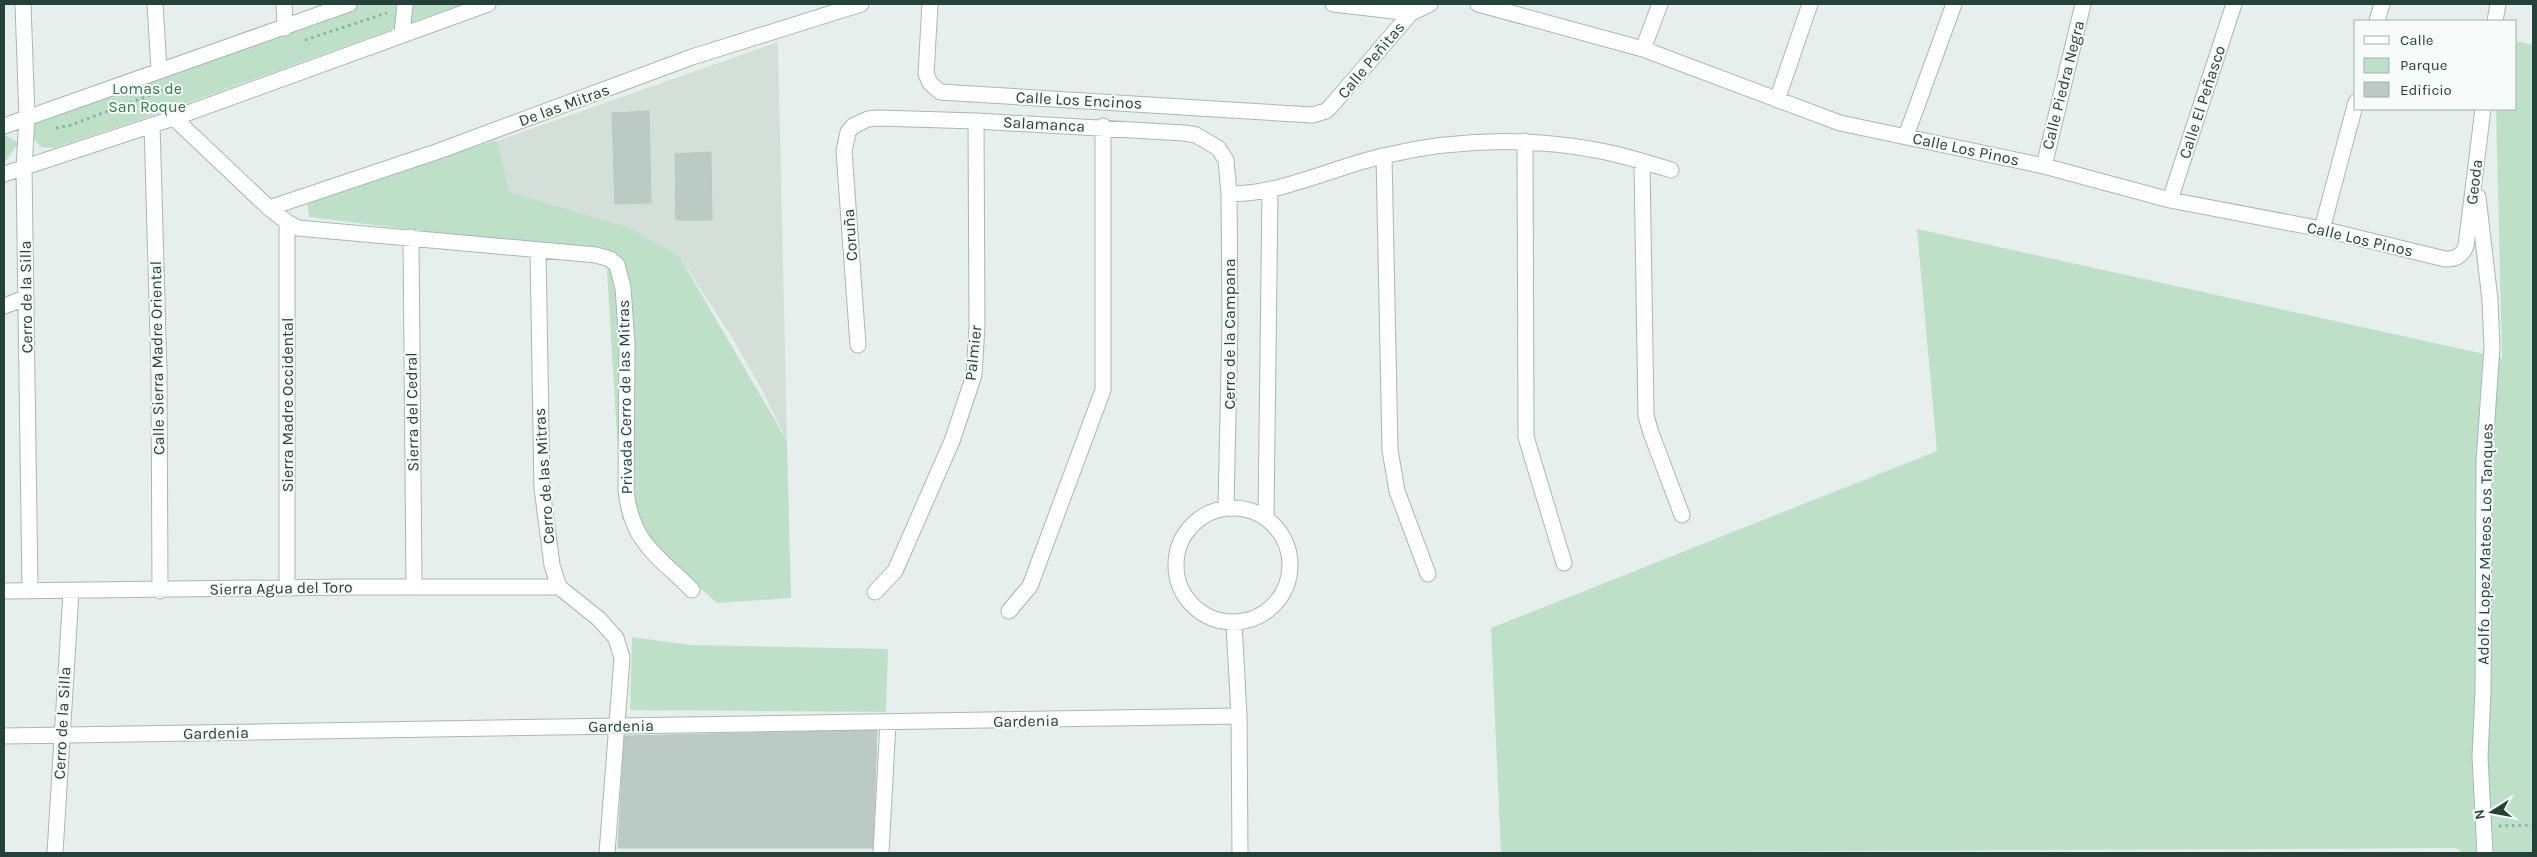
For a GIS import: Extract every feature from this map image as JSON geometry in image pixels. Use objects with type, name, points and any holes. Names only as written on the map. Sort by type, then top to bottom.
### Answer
[{"type":"street","name":"Cerro de la Silla","points":[[23,4],[27,118],[24,167],[30,591]]},
{"type":"street","points":[[155,4],[159,71]]},
{"type":"street","points":[[284,4],[285,28]]},
{"type":"street","points":[[4,126],[285,28],[348,4]]},
{"type":"street","points":[[402,34],[404,4]]},
{"type":"street","points":[[4,174],[174,118],[488,4]]},
{"type":"street","name":"De las Mitras","points":[[269,208],[439,150],[692,57],[861,4]]},
{"type":"street","name":"Calle Los Encinos","points":[[930,4],[926,74],[930,83],[940,92],[1312,115]]},
{"type":"street","points":[[1333,4],[1385,7],[1411,13]]},
{"type":"street","name":"Calle Peñitas","points":[[1312,115],[1326,111],[1411,13],[1430,4]]},
{"type":"street","name":"Calle Los Pinos","points":[[1478,4],[1643,49],[1840,123],[2044,166],[2170,200],[2322,229],[2445,259],[2453,259],[2462,255]]},
{"type":"street","points":[[1643,49],[1660,4]]},
{"type":"street","points":[[1777,100],[1810,4]]},
{"type":"street","points":[[1906,136],[1954,4]]},
{"type":"street","name":"Calle Piedra Negra","points":[[2044,166],[2083,4]]},
{"type":"street","name":"Calle El Peñasco","points":[[2170,200],[2234,4]]},
{"type":"street","points":[[2377,20],[2382,4]]},
{"type":"street","points":[[2495,20],[2498,4]]},
{"type":"street","points":[[2322,229],[2354,109]]},
{"type":"street","name":"Geoda","points":[[2462,255],[2466,246],[2484,110]]},
{"type":"street","points":[[174,118],[269,208],[287,222],[307,230],[411,237],[538,250]]},
{"type":"street","name":"Salamanca","points":[[852,126],[868,119],[878,118],[976,120],[1103,126],[1196,134],[1218,148],[1226,160]]},
{"type":"street","name":"Palmier","points":[[875,592],[895,571],[952,441],[974,375],[977,326],[976,120]]},
{"type":"street","name":"Calle Sierra Madre Oriental","points":[[152,125],[159,371],[160,590]]},
{"type":"street","name":"Coruña","points":[[852,126],[848,132],[844,151],[858,345]]},
{"type":"street","points":[[1009,611],[1030,586],[1103,390],[1103,126]]},
{"type":"street","points":[[1525,141],[1526,437],[1564,563]]},
{"type":"street","points":[[1229,194],[1270,190],[1384,156],[1452,143],[1525,141],[1591,149],[1671,170]]},
{"type":"street","points":[[1384,156],[1390,450],[1397,491],[1428,574]]},
{"type":"street","name":"Cerro de la Campana","points":[[1226,160],[1229,194],[1230,323],[1226,507]]},
{"type":"street","points":[[1642,162],[1646,416],[1651,434],[1682,514]]},
{"type":"street","name":"Adolfo Lopez Mateos Los Tanques","points":[[2475,176],[2490,300],[2492,347],[2484,462],[2483,692],[2480,756],[2485,853]]},
{"type":"street","points":[[1266,518],[1270,190]]},
{"type":"street","name":"Sierra Madre Occidental","points":[[287,222],[287,588]]},
{"type":"street","name":"Sierra del Cedral","points":[[411,237],[414,587]]},
{"type":"street","name":"Privada Cerro de las Mitras","points":[[538,250],[596,255],[610,259],[616,266],[623,288],[627,344],[626,491],[632,524],[639,538],[692,590]]},
{"type":"street","name":"Cerro de las Mitras","points":[[538,250],[542,488],[548,544],[559,587]]},
{"type":"street","points":[[4,306],[25,298]]},
{"type":"street","points":[[1226,507],[1247,509],[1266,518],[1281,534],[1289,553],[1290,574],[1283,594],[1269,610],[1251,620],[1234,623],[1209,618],[1191,606],[1180,588],[1175,567],[1178,546],[1189,527],[1206,514],[1226,507]]},
{"type":"street","points":[[559,587],[607,627],[619,645],[622,658],[607,853]]},
{"type":"street","name":"Sierra Agua del Toro","points":[[4,592],[559,587]]},
{"type":"street","name":"Cerro de la Silla","points":[[55,853],[70,592]]},
{"type":"street","points":[[1234,623],[1239,716],[1240,853]]},
{"type":"street","name":"Gardenia","points":[[4,736],[1239,716]]},
{"type":"street","points":[[881,853],[888,722]]},
{"type":"path","points":[[2485,827],[2533,825]]},
{"type":"shaded area","points":[[778,42],[787,441],[763,392],[733,339],[679,256],[628,227],[508,192],[497,141]]},
{"type":"green space","name":"Lomas de San Roque","points":[[359,4],[463,4],[157,114],[54,148],[41,147],[29,134],[37,114]]},
{"type":"green space","points":[[2517,41],[2533,45],[2533,853],[2463,853],[2456,848],[1501,853],[1491,628],[1937,451],[1917,229],[2502,358],[2496,110],[2517,110]]},
{"type":"green space","points":[[4,134],[19,143],[4,163]]},
{"type":"green space","points":[[497,140],[509,192],[628,227],[679,256],[787,441],[791,598],[717,603],[622,519],[606,254],[309,217],[307,200]]},
{"type":"green space","points":[[632,637],[690,645],[888,649],[886,712],[630,710]]},
{"type":"building","points":[[649,111],[651,203],[615,204],[612,113]]},
{"type":"building","points":[[711,152],[712,220],[676,220],[675,154]]},
{"type":"building","points":[[877,730],[873,848],[618,848],[624,736]]}]
